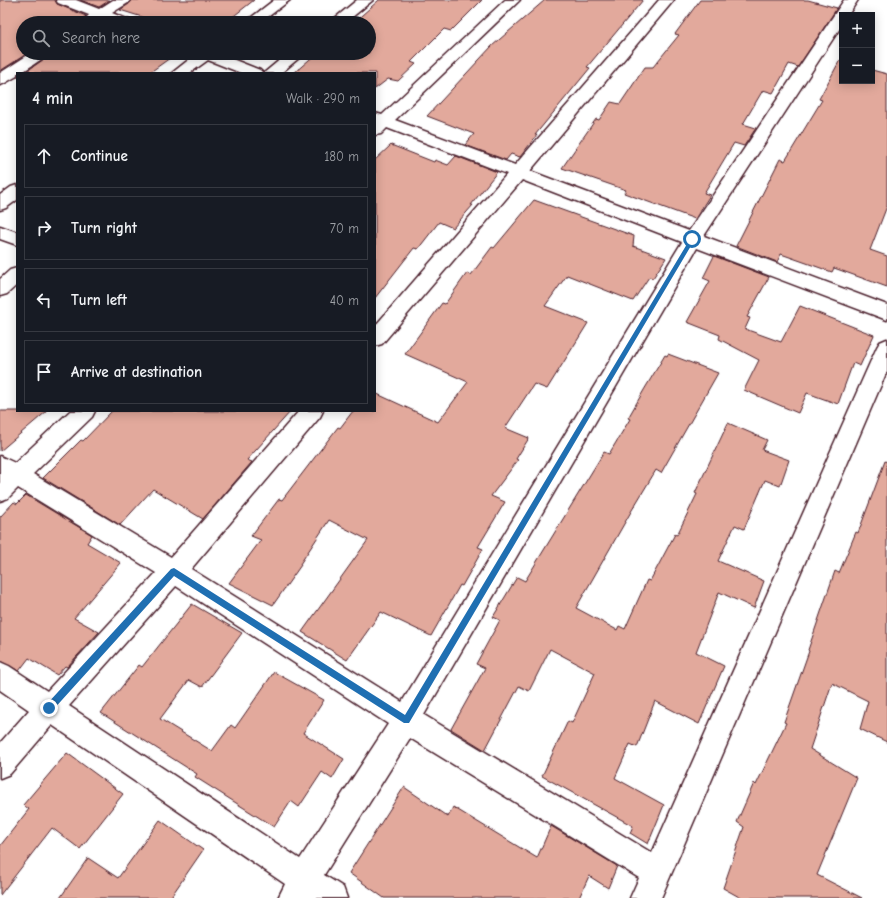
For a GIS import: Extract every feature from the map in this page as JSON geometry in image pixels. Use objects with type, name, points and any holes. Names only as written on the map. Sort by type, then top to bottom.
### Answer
[{"type":"street","points":[[63,0],[105,16]]},
{"type":"street","points":[[97,16],[123,0]]},
{"type":"street","points":[[260,16],[283,0]]},
{"type":"street","points":[[345,16],[366,0]]},
{"type":"street","points":[[513,0],[378,123],[518,173],[887,313]]},
{"type":"street","points":[[376,337],[667,0]]},
{"type":"street","points":[[299,889],[406,720],[692,239],[851,0]]},
{"type":"street","points":[[0,80],[30,60]]},
{"type":"street","points":[[181,72],[197,60]]},
{"type":"street","points":[[223,60],[253,72]]},
{"type":"street","points":[[273,72],[288,60]]},
{"type":"street","points":[[0,204],[16,192]]},
{"type":"street","points":[[0,232],[16,239]]},
{"type":"street","points":[[0,289],[16,276]]},
{"type":"street","points":[[83,412],[6,477],[174,571],[406,720],[654,889],[887,347]]},
{"type":"street","points":[[0,764],[174,571],[311,412]]},
{"type":"street","points":[[0,675],[49,708],[299,889],[332,898]]},
{"type":"building","points":[[0,0],[55,0],[57,4],[86,16],[16,16],[17,60],[0,71]]},
{"type":"building","points":[[80,0],[110,0],[99,7]]},
{"type":"building","points":[[131,0],[254,0],[234,16],[139,16],[120,10],[129,4]]},
{"type":"building","points":[[379,0],[482,0],[451,31],[444,29],[411,62],[416,64],[398,81],[388,79],[376,88],[376,72],[295,72],[309,60],[376,60],[376,16],[361,16]]},
{"type":"building","points":[[545,0],[643,0],[587,67],[590,68],[535,135],[537,135],[520,157],[511,154],[506,160],[465,145],[474,134],[427,116],[492,46]]},
{"type":"building","points":[[700,0],[808,0],[837,8],[798,67],[789,64],[773,93],[763,90],[743,124],[756,128],[744,146],[734,143],[704,193],[710,195],[695,219],[624,193],[626,190],[562,168],[596,119],[599,120],[611,102],[620,104],[645,67],[653,67],[679,35],[675,34]]},
{"type":"building","points":[[43,60],[167,60],[150,72],[25,72]]},
{"type":"building","points":[[839,62],[839,84],[875,84],[875,71],[887,74],[887,206],[870,250],[887,256],[887,287],[834,268],[832,272],[781,254],[777,262],[736,246],[780,159],[785,161],[822,100],[819,99]]},
{"type":"building","points":[[391,145],[434,162],[435,160],[448,165],[456,156],[497,172],[471,205],[473,205],[453,228],[439,222],[418,249],[414,248],[376,297],[376,159]]},
{"type":"building","points":[[534,200],[634,236],[633,246],[666,258],[653,278],[649,277],[633,301],[567,275],[545,306],[588,323],[547,389],[534,384],[505,428],[529,438],[516,459],[518,460],[491,496],[505,502],[478,547],[483,549],[462,586],[460,585],[431,636],[381,612],[347,660],[302,632],[368,540],[329,520],[300,564],[301,565],[273,605],[229,583],[261,540],[251,536],[279,499],[282,500],[338,427],[340,428],[352,412],[376,412],[376,393],[438,422],[468,382],[405,354],[442,303],[445,304],[467,273],[471,275],[492,247],[494,248]]},
{"type":"building","points":[[714,256],[769,277],[747,317],[750,318],[745,329],[781,342],[800,306],[874,335],[860,366],[853,363],[838,404],[807,393],[798,413],[744,390],[759,360],[719,339],[720,335],[687,322],[710,281],[703,278]]},
{"type":"building","points":[[668,354],[718,373],[661,473],[656,470],[576,608],[617,630],[619,626],[625,629],[647,580],[650,581],[675,534],[677,535],[697,494],[695,493],[728,423],[767,440],[762,450],[789,460],[780,486],[765,480],[744,529],[735,525],[718,561],[764,581],[754,608],[719,592],[696,652],[724,666],[699,724],[655,701],[637,747],[630,744],[615,778],[664,805],[648,844],[630,833],[633,826],[542,776],[568,721],[572,723],[595,673],[550,649],[529,691],[519,686],[485,750],[451,729],[485,668],[476,664],[500,620],[493,617],[517,577],[525,581],[604,452],[609,454],[630,419],[628,418],[644,390],[665,355],[667,356]]},
{"type":"building","points":[[0,411],[46,412],[0,451]]},
{"type":"building","points":[[111,412],[290,412],[247,460],[252,462],[203,519],[153,489],[120,525],[43,478],[81,440],[83,441]]},
{"type":"building","points":[[885,461],[887,462],[887,742],[860,729],[868,701],[832,683],[810,749],[857,778],[817,875],[862,898],[741,898],[723,888],[744,827],[737,822],[754,783],[756,785],[786,723],[784,722],[835,571],[839,573],[856,532],[858,533]]},
{"type":"building","points":[[26,495],[92,535],[87,543],[121,563],[74,618],[99,632],[67,667],[65,666],[57,675],[29,658],[19,671],[0,661],[0,517],[14,502],[17,504]]},
{"type":"building","points":[[192,604],[242,633],[202,687],[189,680],[160,719],[212,751],[231,725],[235,728],[274,672],[324,700],[303,733],[344,759],[332,779],[322,772],[299,807],[291,801],[274,827],[195,777],[197,774],[101,713],[139,665],[142,667]]},
{"type":"building","points":[[67,753],[123,794],[80,849],[52,828],[0,895],[0,846],[29,809],[23,805]]},
{"type":"building","points":[[404,787],[448,817],[453,807],[537,858],[551,826],[617,866],[608,888],[589,876],[579,898],[384,898],[349,873]]},
{"type":"building","points":[[160,820],[203,850],[170,898],[60,898],[88,858],[118,878]]},
{"type":"route","points":[[49,708],[174,571],[406,720],[692,239]]}]
